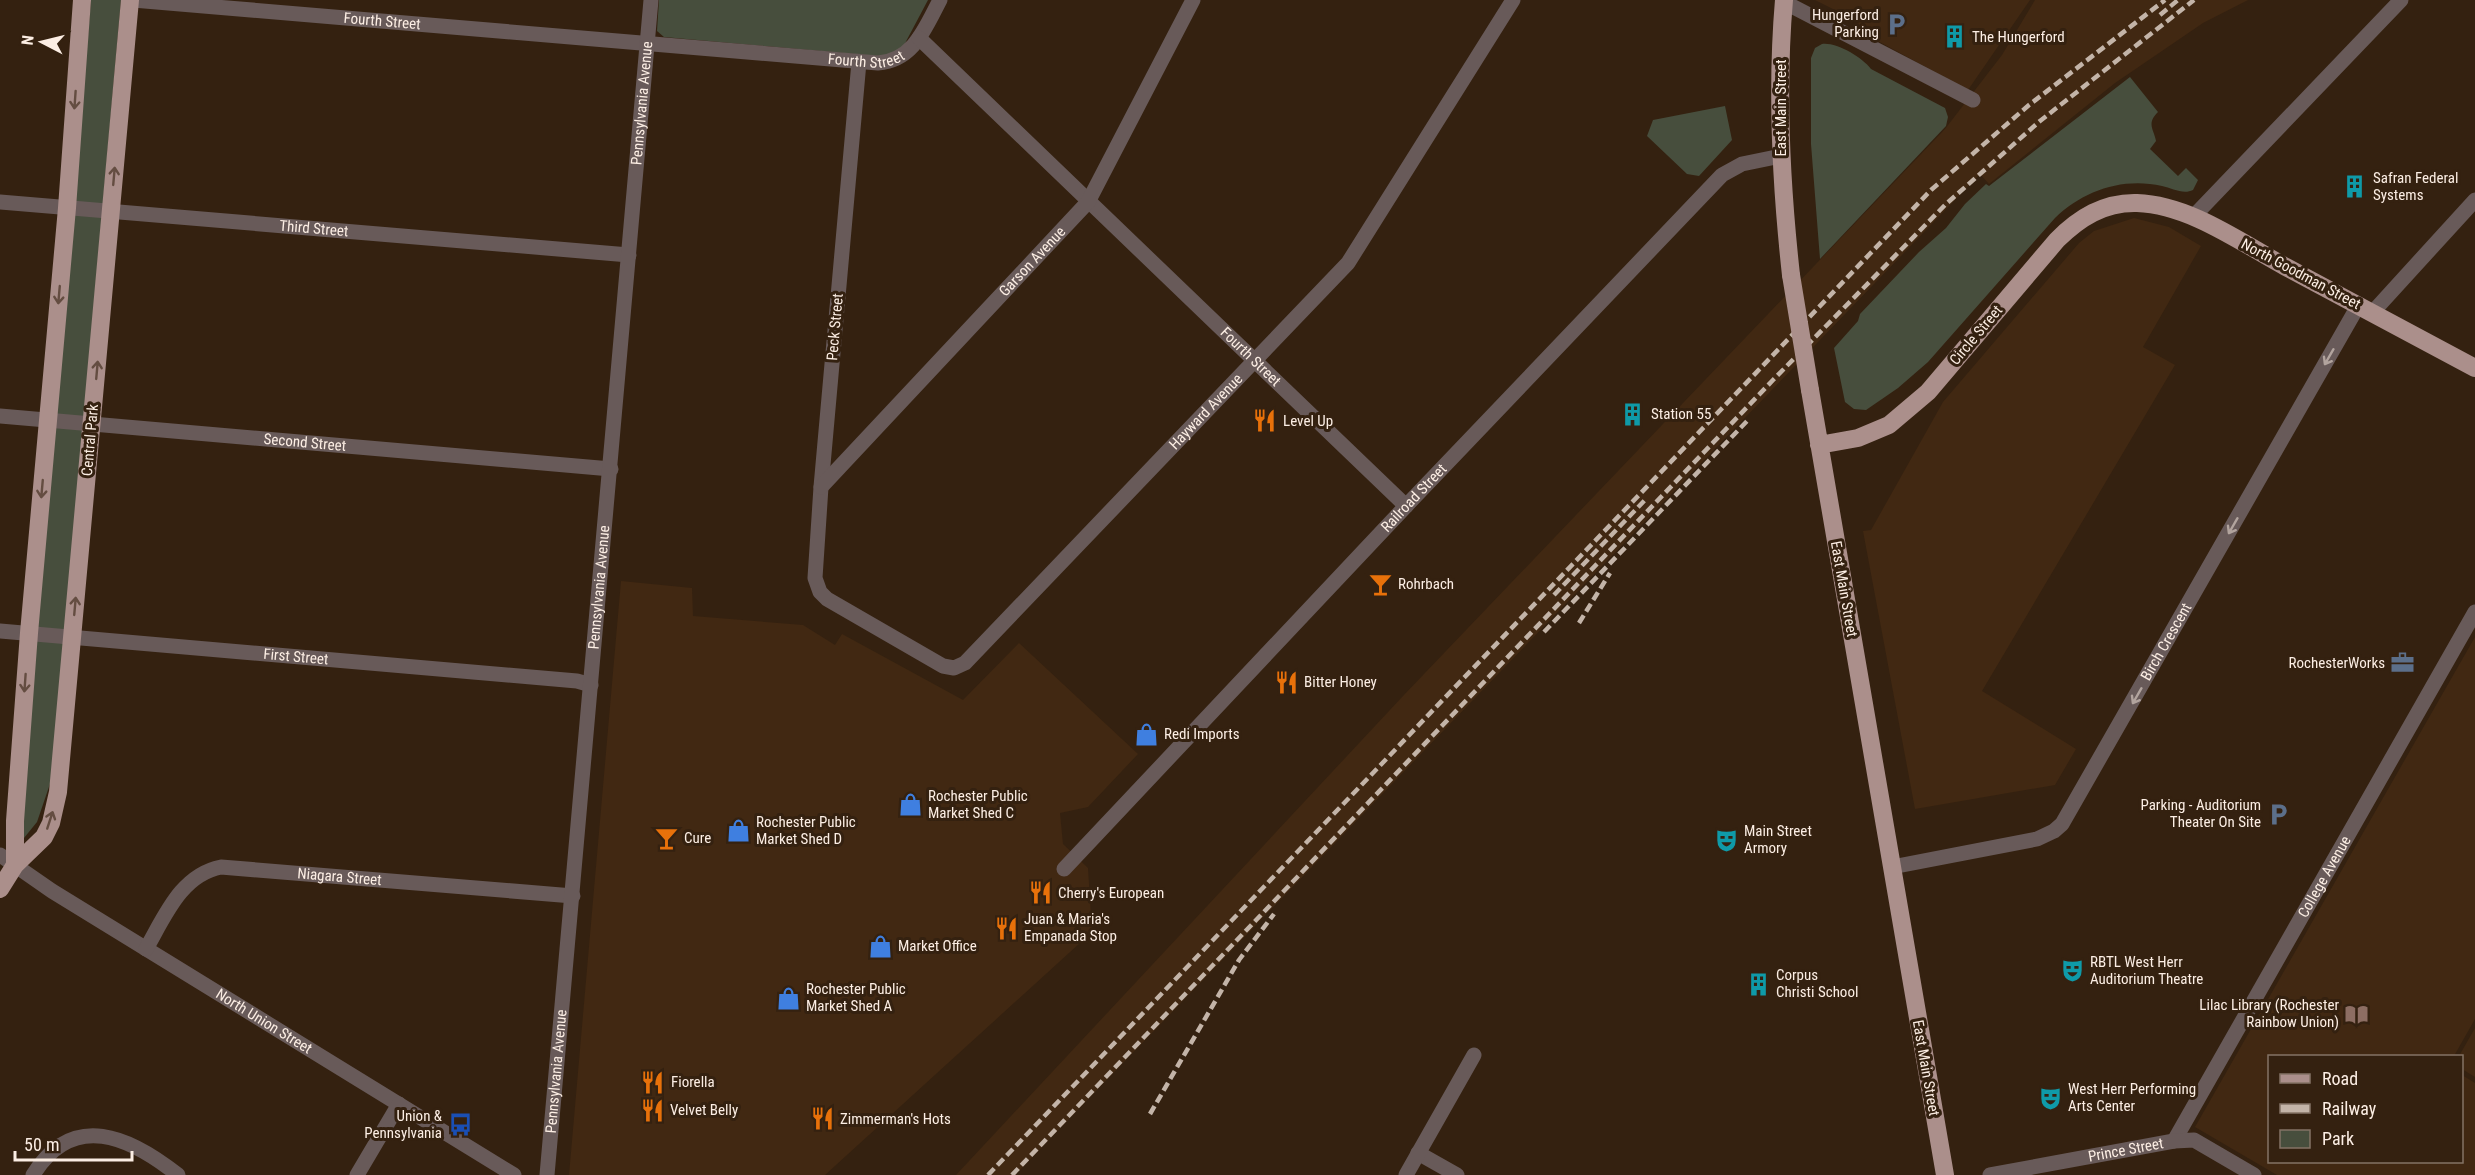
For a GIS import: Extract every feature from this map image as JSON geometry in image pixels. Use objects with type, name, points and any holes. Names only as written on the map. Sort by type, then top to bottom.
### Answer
[{"type":"main road","points":[[7,860],[15,821],[29,633],[67,208],[82,0]]},
{"type":"main road","name":"Central Park","points":[[0,889],[7,860],[40,842],[51,823],[58,792],[132,0]]},
{"type":"main road","name":"East Main Street","points":[[1783,1],[1781,156],[1791,275],[1945,1175]]},
{"type":"main road","name":"North Goodman Street","points":[[2119,204],[2149,203],[2193,217],[2475,368]]},
{"type":"main road","name":"Circle Street","points":[[1819,445],[1858,438],[1889,425],[1928,392],[2062,234],[2088,214],[2119,204]]},
{"type":"street","name":"Fourth Street","points":[[132,0],[859,62],[891,62],[902,57],[919,38],[1406,506]]},
{"type":"street","name":"Pennsylvania Avenue","points":[[547,1175],[651,0]]},
{"type":"street","points":[[919,38],[940,0]]},
{"type":"street","name":"Garson Avenue","points":[[821,487],[1088,201],[1193,0]]},
{"type":"street","name":"Hayward Avenue","points":[[820,592],[827,599],[943,666],[960,667],[1355,254],[1513,0]]},
{"type":"street","points":[[2193,217],[2401,0]]},
{"type":"street","points":[[1783,1],[1973,100]]},
{"type":"street","name":"Peck Street","points":[[820,592],[815,569],[821,487],[859,62]]},
{"type":"street","name":"Railroad Street","points":[[1064,868],[1722,175],[1742,164],[1781,156]]},
{"type":"street","name":"Birch Crescent","points":[[1892,867],[2046,836],[2062,824],[2365,309],[2475,201]]},
{"type":"street","name":"Third Street","points":[[0,202],[629,255]]},
{"type":"street","name":"Second Street","points":[[0,416],[611,469]]},
{"type":"street","name":"College Avenue","points":[[2174,1141],[2475,612]]},
{"type":"street","name":"First Street","points":[[0,631],[576,681],[591,685]]},
{"type":"street","name":"North Union Street","points":[[7,860],[52,891],[514,1175]]},
{"type":"street","name":"Niagara Street","points":[[146,949],[173,903],[189,882],[198,874],[221,867],[573,896]]},
{"type":"street","points":[[1406,1175],[1474,1055]]},
{"type":"street","points":[[357,1175],[399,1104]]},
{"type":"street","points":[[33,1175],[46,1156],[65,1143],[100,1135],[130,1143],[177,1175]]},
{"type":"street","name":"Prince Street","points":[[1990,1175],[2174,1141],[2194,1140],[2254,1175]]},
{"type":"street","points":[[1418,1153],[1457,1175]]},
{"type":"shaded area","points":[[1815,0],[2030,0],[1968,90],[1854,28],[1857,21]]},
{"type":"shaded area","points":[[2035,0],[2248,0],[2203,23],[2115,83],[1989,184],[1980,174],[1015,1175],[956,1175],[1403,696],[1945,129],[2002,55]]},
{"type":"shaded area","points":[[2134,218],[2169,227],[2201,246],[2143,347],[2175,365],[1982,691],[2076,749],[2055,785],[1915,809],[1863,531],[1871,530],[1943,402],[2079,243],[2094,231]]},
{"type":"shaded area","points":[[621,581],[692,588],[693,616],[803,625],[835,645],[842,634],[963,700],[1019,643],[1138,754],[1088,807],[1060,813],[1063,844],[1088,868],[1092,932],[825,1175],[569,1175]]},
{"type":"shaded area","points":[[2475,637],[2475,1019],[2455,1055],[2268,1055],[2268,1163],[2463,1163],[2463,1076],[2475,1083],[2475,1175],[2277,1175],[2195,1127]]},
{"type":"shaded area","points":[[2475,1028],[2475,1077],[2463,1070],[2463,1055],[2460,1055]]},
{"type":"green space","points":[[91,0],[121,0],[52,778],[37,822],[24,838],[21,838],[19,830]]},
{"type":"green space","points":[[659,0],[928,0],[902,49],[889,57],[664,37],[657,31]]},
{"type":"green space","points":[[1822,44],[1834,45],[1848,51],[1871,69],[1945,108],[1948,117],[1946,126],[1820,259],[1811,144],[1811,58],[1815,48]]},
{"type":"green space","points":[[2130,77],[2158,112],[2152,120],[2156,141],[2150,149],[2178,176],[2186,168],[2198,180],[2193,190],[2181,191],[2162,186],[2132,183],[2104,188],[2078,200],[2055,218],[1928,362],[1898,388],[1866,410],[1854,409],[1845,402],[1834,348],[1858,321],[1860,314],[1919,252],[1946,228],[1965,204],[1986,184],[1989,186]]},
{"type":"green space","points":[[1725,106],[1732,140],[1699,176],[1687,174],[1647,136],[1653,120]]},
{"type":"railway","points":[[988,1175],[1931,190],[2029,105],[2165,0]]},
{"type":"railway","points":[[2160,15],[2178,0]]},
{"type":"railway","points":[[1012,1175],[1773,380],[1946,204],[2040,121],[2194,0]]},
{"type":"railway","points":[[1544,632],[1749,419]]},
{"type":"railway","points":[[1554,595],[1645,500]]},
{"type":"railway","points":[[1579,623],[1610,573]]},
{"type":"railway","points":[[1150,1114],[1239,960],[1274,914]]},
{"type":"place","name":"Hungerford Parking","points":[[1897,24]]},
{"type":"place","name":"The Hungerford","points":[[1954,37]]},
{"type":"place","name":"Safran Federal Systems","points":[[2355,187]]},
{"type":"place","name":"Station 55","points":[[1633,414]]},
{"type":"place","name":"Level Up","points":[[1265,421]]},
{"type":"place","name":"Rohrbach","points":[[1380,584]]},
{"type":"place","name":"RochesterWorks","points":[[2403,663]]},
{"type":"place","name":"Bitter Honey","points":[[1286,682]]},
{"type":"place","name":"Redi Imports","points":[[1146,734]]},
{"type":"place","name":"Rochester Public Market Shed C","points":[[910,805]]},
{"type":"place","name":"Parking - Auditorium Theater On Site","points":[[2279,814]]},
{"type":"place","name":"Rochester Public Market Shed D","points":[[738,831]]},
{"type":"place","name":"Cure","points":[[666,838]]},
{"type":"place","name":"Main Street Armory","points":[[1726,840]]},
{"type":"place","name":"Cherry's European","points":[[1040,893]]},
{"type":"place","name":"Juan & Maria's Empanada Stop","points":[[1006,928]]},
{"type":"place","name":"Market Office","points":[[880,946]]},
{"type":"place","name":"RBTL West Herr Auditorium Theatre","points":[[2072,971]]},
{"type":"place","name":"Corpus Christi School","points":[[1758,984]]},
{"type":"place","name":"Rochester Public Market Shed A","points":[[788,998]]},
{"type":"place","name":"Lilac Library (Rochester Rainbow Union)","points":[[2357,1014]]},
{"type":"place","name":"Fiorella","points":[[653,1082]]},
{"type":"place","name":"West Herr Performing Arts Center","points":[[2050,1098]]},
{"type":"place","name":"Velvet Belly","points":[[652,1110]]},
{"type":"place","name":"Zimmerman's Hots","points":[[822,1119]]},
{"type":"place","name":"Union & Pennsylvania","points":[[460,1125]]}]
